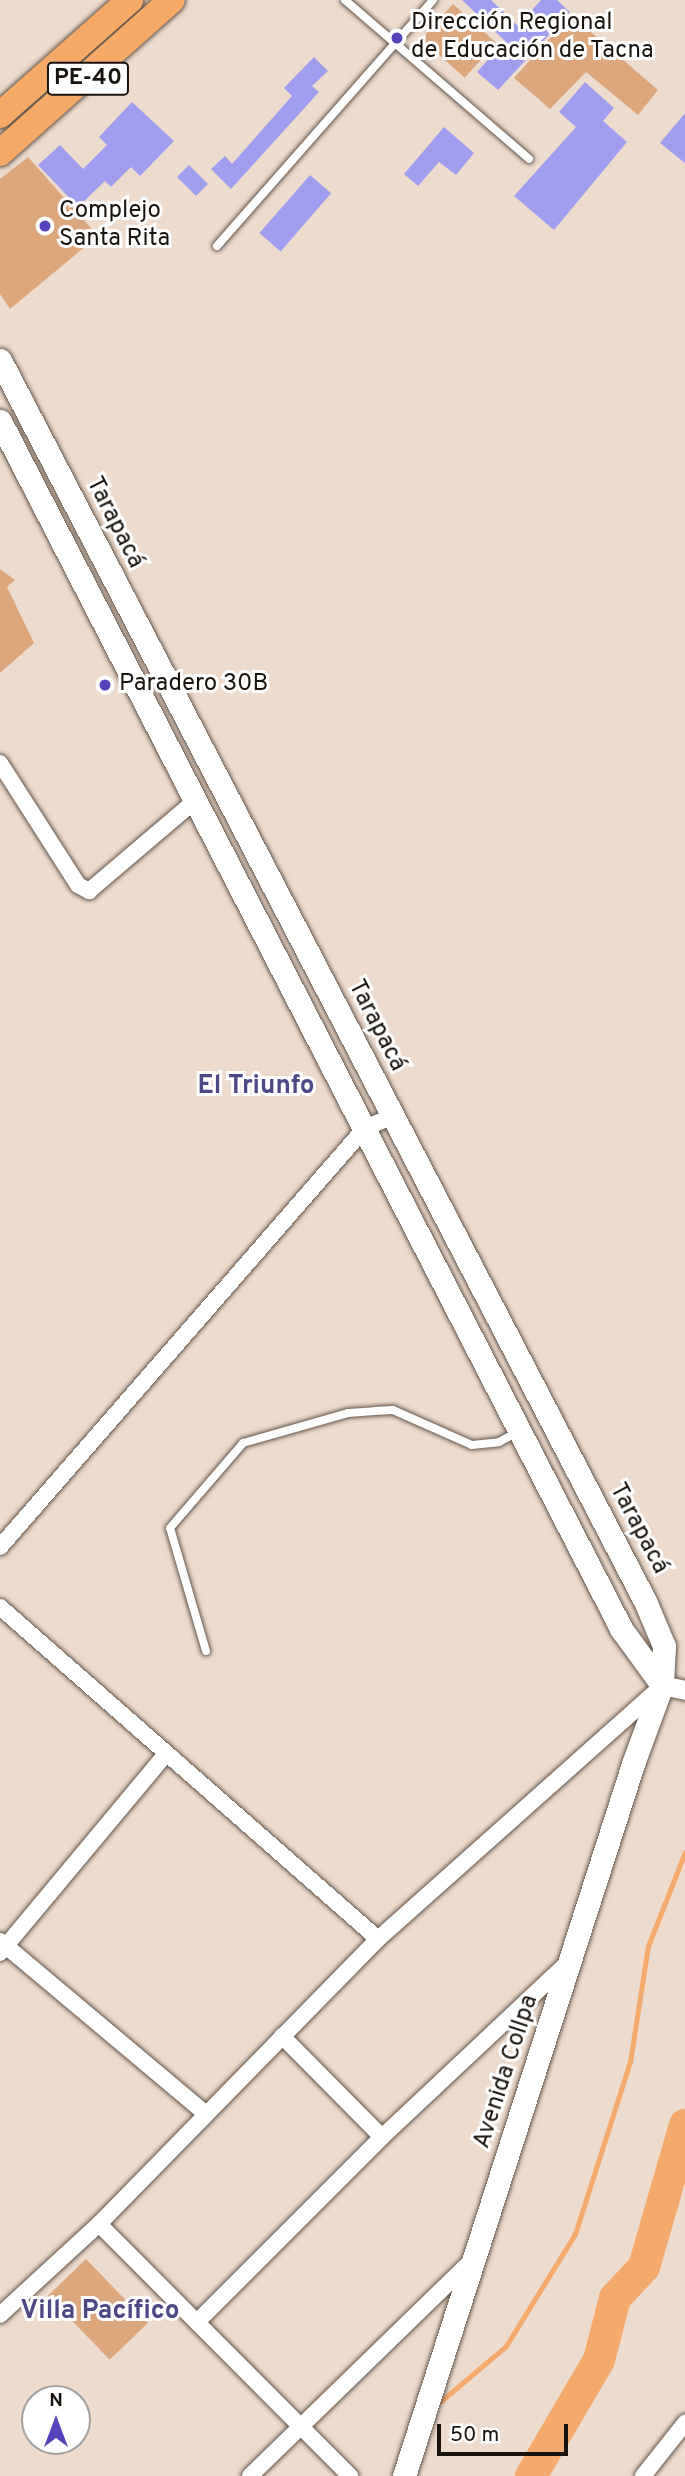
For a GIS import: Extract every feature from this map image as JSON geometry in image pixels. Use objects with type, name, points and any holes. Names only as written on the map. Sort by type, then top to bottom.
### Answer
[{"type":"highway","name":"PE-40","points":[[0,115],[130,0]]},
{"type":"highway","name":"PE-40","points":[[0,153],[157,5]]},
{"type":"main road","name":"Tarapacá","points":[[0,360],[645,1601],[663,1646],[674,1688]]},
{"type":"main road","points":[[0,421],[622,1630],[674,1688]]},
{"type":"main road","points":[[117,646],[142,633]]},
{"type":"main road","points":[[210,828],[236,815]]},
{"type":"main road","points":[[281,966],[307,952]]},
{"type":"main road","points":[[520,1431],[549,1416]]},
{"type":"main road","name":"Avenida Collpa","points":[[404,2476],[573,1958],[633,1764],[674,1688]]},
{"type":"street","points":[[0,763],[78,886],[89,891],[196,800]]},
{"type":"street","points":[[0,1547],[365,1128],[393,1116]]},
{"type":"street","points":[[0,1607],[378,1939]]},
{"type":"street","points":[[4,2304],[99,2224],[378,1939],[674,1688]]},
{"type":"street","points":[[166,1754],[2,1947],[205,2113]]},
{"type":"street","points":[[197,2322],[382,2137],[573,1958]]},
{"type":"street","points":[[282,2036],[382,2137]]},
{"type":"street","points":[[99,2224],[350,2476]]},
{"type":"street","points":[[250,2476],[474,2258]]},
{"type":"street","points":[[643,2476],[685,2423]]},
{"type":"lane","points":[[345,0],[529,159]]},
{"type":"lane","points":[[217,246],[433,0]]},
{"type":"lane","points":[[206,1651],[170,1528],[243,1443],[348,1413],[375,1410],[393,1410],[472,1445],[499,1442],[520,1431]]},
{"type":"shaded area","points":[[453,4],[496,43],[465,78],[422,39]]},
{"type":"shaded area","points":[[571,15],[658,90],[638,115],[586,72],[550,109],[514,78]]},
{"type":"shaded area","name":"Complejo Santa Rita","points":[[28,157],[98,236],[10,309],[0,294],[0,179]]},
{"type":"shaded area","points":[[0,569],[15,580],[7,587],[34,643],[0,673]]},
{"type":"shaded area","points":[[86,2259],[148,2323],[110,2360],[48,2296]]},
{"type":"building","points":[[462,0],[491,0],[518,26],[541,0],[557,0],[570,12],[498,90],[477,72],[505,41]]},
{"type":"building","points":[[314,57],[328,71],[312,86],[319,92],[231,189],[211,169],[225,156],[232,164],[292,96],[284,88]]},
{"type":"building","points":[[585,82],[614,108],[603,121],[627,142],[554,230],[514,196],[576,127],[559,112]]},
{"type":"building","points":[[132,102],[174,141],[140,176],[131,167],[111,187],[105,181],[78,207],[38,165],[60,145],[83,169],[107,145],[99,137]]},
{"type":"building","points":[[685,113],[685,163],[660,143]]},
{"type":"building","points":[[444,127],[474,153],[456,175],[439,162],[418,186],[404,174]]},
{"type":"building","points":[[189,165],[208,184],[196,196],[177,177]]},
{"type":"building","points":[[310,175],[331,193],[281,251],[259,233]]},
{"type":"waterway","points":[[441,2401],[506,2346],[575,2234],[630,2062],[648,1946],[685,1852]]},
{"type":"waterway","points":[[531,2476],[599,2360],[615,2298],[644,2267],[685,2125]]},
{"type":"place","name":"Dirección Regional de Educación de Tacna","points":[[397,38]]},
{"type":"place","name":"Complejo Santa Rita","points":[[45,226]]},
{"type":"place","name":"Paradero 30B","points":[[105,685]]},
{"type":"district","name":"El Triunfo","points":[[256,1087]]},
{"type":"district","name":"Villa Pacífico","points":[[100,2312]]}]
